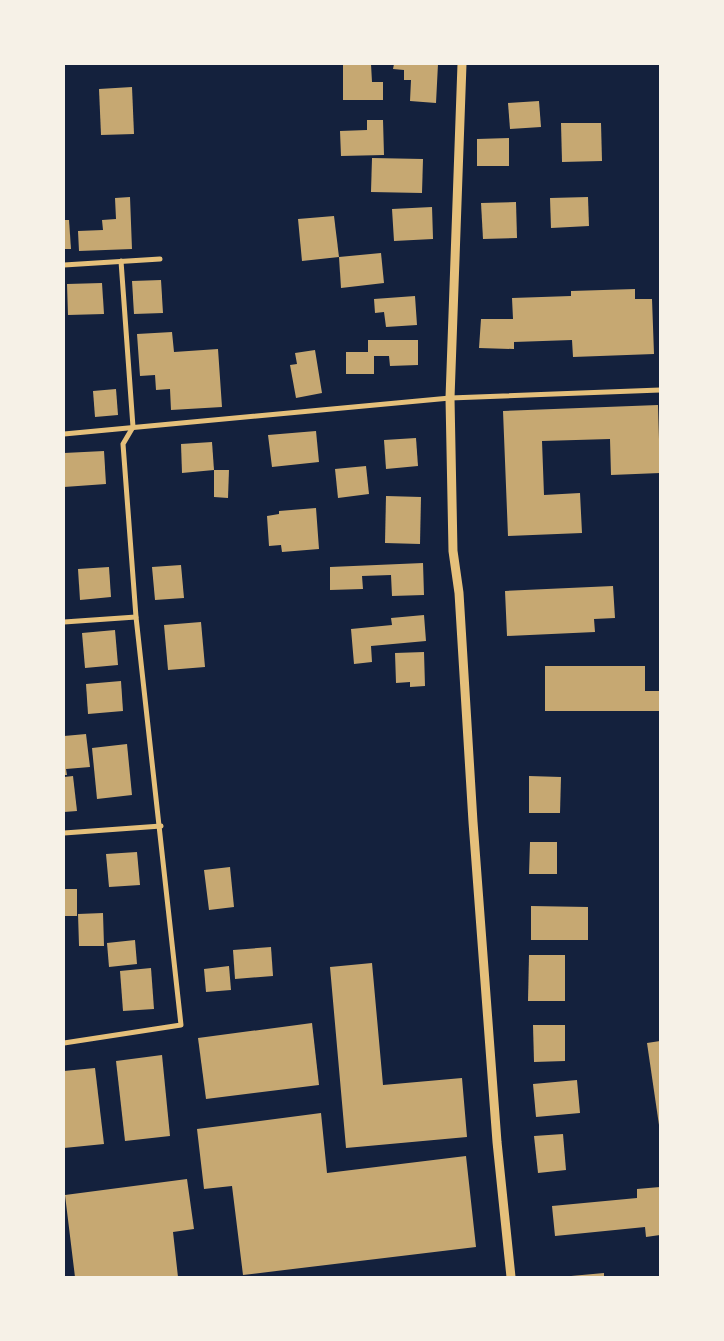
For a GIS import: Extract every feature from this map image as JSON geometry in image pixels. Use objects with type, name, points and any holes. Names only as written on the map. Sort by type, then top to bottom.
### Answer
[{"type":"street","points":[[462,64],[450,398],[453,551],[459,593],[473,822],[497,1142],[511,1277]]},
{"type":"street","points":[[64,264],[160,259]]},
{"type":"street","points":[[64,1043],[181,1025],[136,617],[123,444],[133,427],[120,261]]},
{"type":"street","points":[[64,434],[450,398],[660,390]]},
{"type":"street","points":[[64,622],[136,617]]},
{"type":"street","points":[[64,833],[160,826]]},
{"type":"building","points":[[343,64],[371,64],[372,82],[383,82],[383,100],[343,100]]},
{"type":"building","points":[[394,64],[438,64],[436,103],[410,101],[411,80],[404,80],[404,70],[393,69]]},
{"type":"building","points":[[132,87],[134,134],[101,135],[99,89]]},
{"type":"building","points":[[539,101],[541,127],[510,129],[508,103]]},
{"type":"building","points":[[367,120],[383,120],[384,155],[341,156],[340,131],[367,130]]},
{"type":"building","points":[[561,123],[601,123],[602,161],[562,162]]},
{"type":"building","points":[[509,138],[509,166],[477,166],[477,139]]},
{"type":"building","points":[[372,158],[423,159],[422,193],[371,192]]},
{"type":"building","points":[[130,197],[132,249],[79,251],[78,231],[103,230],[102,220],[116,219],[115,198]]},
{"type":"building","points":[[588,197],[589,226],[551,228],[550,198]]},
{"type":"building","points":[[516,202],[517,238],[483,239],[481,203]]},
{"type":"building","points":[[432,207],[433,239],[394,241],[392,209]]},
{"type":"building","points":[[334,216],[339,257],[302,261],[298,219]]},
{"type":"building","points":[[64,220],[69,220],[71,249],[64,249]]},
{"type":"building","points":[[381,253],[384,283],[341,288],[339,257]]},
{"type":"building","points":[[161,280],[163,313],[134,314],[132,281]]},
{"type":"building","points":[[102,283],[104,314],[68,315],[67,284]]},
{"type":"building","points":[[635,289],[635,299],[652,299],[654,354],[573,357],[572,340],[514,342],[514,349],[479,348],[481,319],[513,319],[512,298],[571,296],[571,291]]},
{"type":"building","points":[[415,296],[417,325],[386,327],[384,312],[375,313],[374,299]]},
{"type":"building","points":[[172,332],[174,352],[218,349],[222,407],[171,410],[170,389],[156,390],[155,375],[140,376],[137,334]]},
{"type":"building","points":[[368,340],[418,340],[418,365],[390,366],[389,356],[374,356],[374,374],[346,374],[346,352],[368,352]]},
{"type":"building","points":[[315,350],[322,393],[296,398],[290,365],[297,364],[295,353]]},
{"type":"building","points":[[116,389],[118,415],[95,417],[93,391]]},
{"type":"building","points":[[658,405],[660,473],[611,475],[610,439],[542,441],[544,495],[580,493],[582,533],[508,536],[503,411]]},
{"type":"building","points":[[316,431],[319,462],[272,467],[268,435]]},
{"type":"building","points":[[416,438],[418,466],[386,469],[384,440]]},
{"type":"building","points":[[212,442],[214,470],[182,473],[181,444]]},
{"type":"building","points":[[104,451],[106,484],[64,487],[64,453]]},
{"type":"building","points":[[366,466],[369,494],[338,498],[335,469]]},
{"type":"building","points":[[214,470],[229,470],[228,498],[214,497]]},
{"type":"building","points":[[386,496],[421,497],[420,544],[385,543]]},
{"type":"building","points":[[316,508],[319,549],[282,552],[281,545],[269,546],[267,516],[279,514],[279,511]]},
{"type":"building","points":[[423,563],[424,595],[392,596],[391,575],[362,576],[363,589],[330,590],[330,567]]},
{"type":"building","points":[[181,565],[184,598],[155,600],[152,567]]},
{"type":"building","points":[[109,567],[111,597],[80,600],[78,569]]},
{"type":"building","points":[[613,586],[615,618],[594,619],[595,632],[507,636],[505,591]]},
{"type":"building","points":[[424,615],[426,641],[371,646],[372,662],[354,664],[351,629],[392,625],[391,618]]},
{"type":"building","points":[[201,622],[205,667],[168,670],[164,625]]},
{"type":"building","points":[[115,630],[118,665],[85,668],[82,633]]},
{"type":"building","points":[[424,652],[425,686],[410,687],[410,682],[396,683],[395,653]]},
{"type":"building","points":[[545,666],[645,666],[645,691],[660,691],[660,711],[545,711]]},
{"type":"building","points":[[121,681],[123,711],[88,714],[86,684]]},
{"type":"building","points":[[86,734],[90,767],[66,769],[67,775],[64,775],[64,736]]},
{"type":"building","points":[[127,744],[132,795],[97,799],[92,748]]},
{"type":"building","points":[[73,776],[77,811],[64,812],[64,777]]},
{"type":"building","points":[[529,776],[561,777],[560,813],[529,813]]},
{"type":"building","points":[[530,842],[557,842],[557,874],[529,874]]},
{"type":"building","points":[[137,852],[140,885],[109,887],[106,854]]},
{"type":"building","points":[[230,867],[234,907],[209,910],[204,870]]},
{"type":"building","points":[[64,889],[77,889],[77,916],[64,916]]},
{"type":"building","points":[[531,906],[588,907],[588,940],[531,940]]},
{"type":"building","points":[[103,913],[104,946],[79,946],[78,914]]},
{"type":"building","points":[[135,940],[137,964],[109,967],[107,943]]},
{"type":"building","points":[[271,947],[273,976],[235,979],[233,950]]},
{"type":"building","points":[[529,955],[565,955],[565,1001],[528,1001]]},
{"type":"building","points":[[372,963],[383,1085],[462,1078],[467,1137],[346,1148],[330,967]]},
{"type":"building","points":[[229,966],[231,990],[206,992],[204,969]]},
{"type":"building","points":[[151,968],[154,1009],[123,1011],[120,971]]},
{"type":"building","points":[[312,1023],[319,1085],[206,1099],[198,1038]]},
{"type":"building","points":[[533,1025],[565,1025],[565,1061],[534,1062]]},
{"type":"building","points":[[660,1041],[660,1125],[659,1125],[647,1043]]},
{"type":"building","points":[[162,1055],[170,1136],[125,1141],[116,1061]]},
{"type":"building","points":[[95,1068],[104,1144],[64,1148],[64,1071]]},
{"type":"building","points":[[577,1080],[580,1113],[536,1117],[533,1084]]},
{"type":"building","points":[[321,1113],[327,1173],[466,1156],[476,1247],[243,1275],[232,1186],[204,1189],[197,1129]]},
{"type":"building","points":[[563,1134],[566,1170],[538,1173],[534,1136]]},
{"type":"building","points":[[187,1179],[194,1229],[173,1232],[178,1277],[75,1277],[65,1195]]},
{"type":"building","points":[[660,1187],[660,1235],[646,1237],[645,1227],[555,1236],[552,1206],[637,1198],[637,1189]]},
{"type":"building","points":[[604,1273],[604,1277],[571,1277],[571,1276]]}]
